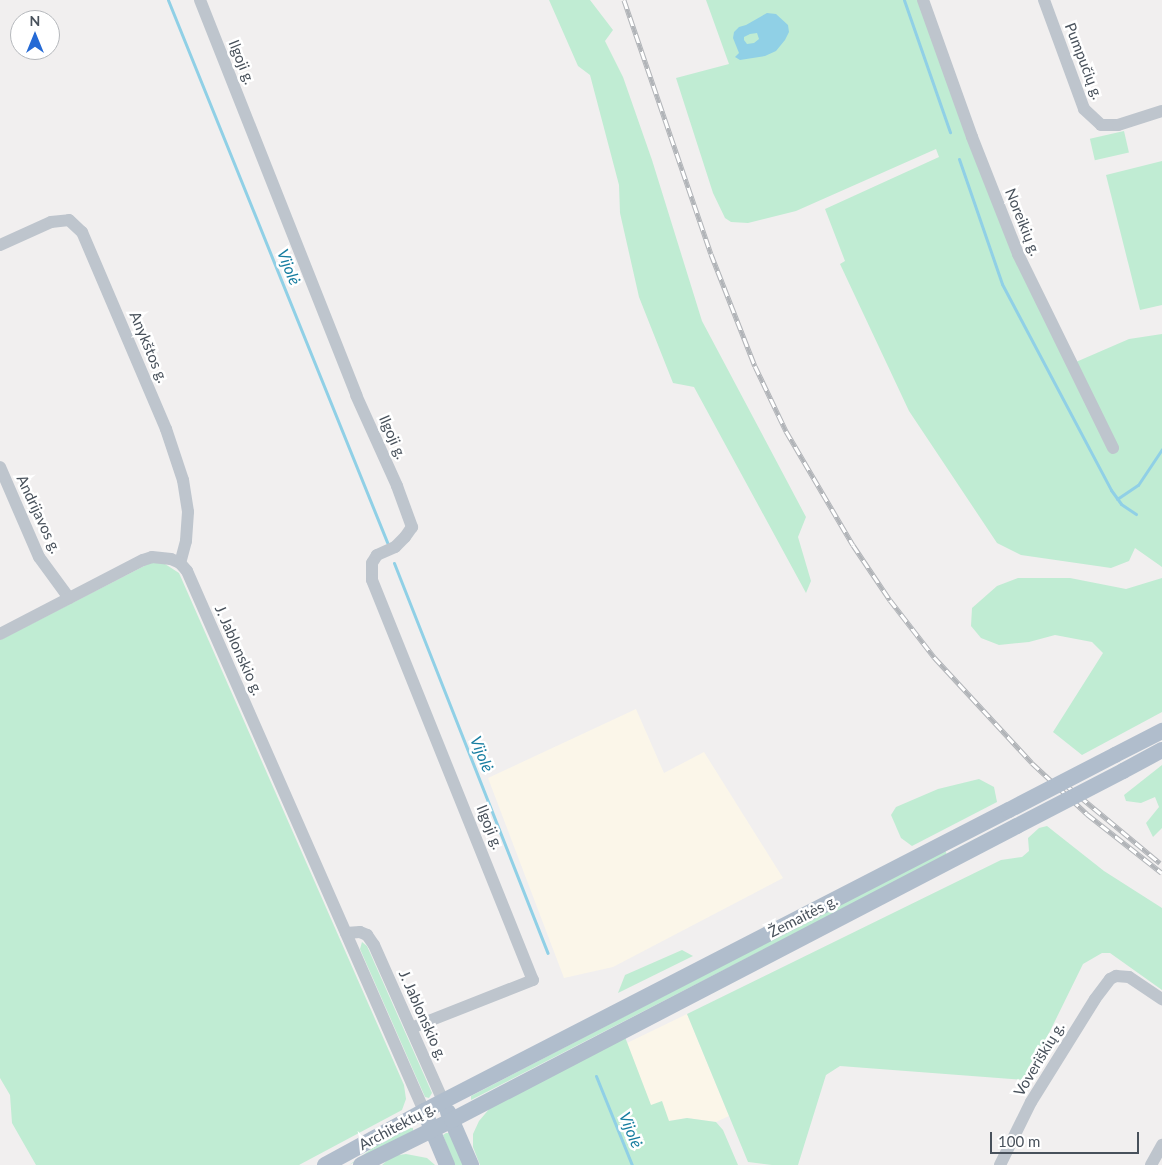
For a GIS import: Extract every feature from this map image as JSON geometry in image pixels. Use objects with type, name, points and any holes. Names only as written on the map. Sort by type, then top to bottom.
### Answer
[{"type":"main road","name":"Žemaitės g.","points":[[443,1101],[1162,731]]},
{"type":"main road","name":"Žemaitės g.","points":[[452,1120],[1162,750]]},
{"type":"main road","name":"Architektų g.","points":[[325,1165],[443,1101]]},
{"type":"main road","points":[[443,1101],[471,1165]]},
{"type":"main road","points":[[424,1111],[447,1165]]},
{"type":"main road","name":"Architektų g.","points":[[361,1165],[452,1120]]},
{"type":"street","name":"Ilgoji g.","points":[[200,0],[356,395],[397,486],[412,527],[405,538],[395,547],[377,555],[372,563],[372,580],[533,980],[411,1028]]},
{"type":"street","name":"Noreikių g.","points":[[923,0],[972,137],[1018,254],[1113,448]]},
{"type":"street","name":"Pumpučių g.","points":[[1044,0],[1084,109],[1101,124],[1110,125],[1118,125],[1162,111]]},
{"type":"street","name":"Anykštos g.","points":[[1,240],[51,222],[70,220],[82,232],[166,430],[183,480],[188,512],[186,541],[180,563]]},
{"type":"street","name":"Andrijavos g.","points":[[0,467],[39,557],[69,598]]},
{"type":"street","points":[[0,634],[143,560],[162,557],[180,563]]},
{"type":"street","name":"J. Jablonskio g.","points":[[180,563],[187,572],[424,1111]]},
{"type":"street","name":"J. Jablonskio g.","points":[[346,933],[360,932],[367,935],[374,944],[443,1101]]},
{"type":"street","name":"Voveriškių g.","points":[[1000,1165],[1036,1094],[1105,985],[1116,976],[1129,977],[1162,1000]]},
{"type":"street","points":[[1152,1165],[1162,1145]]},
{"type":"shaded area","points":[[636,709],[664,773],[704,752],[783,878],[613,967],[564,978],[488,778]]},
{"type":"shaded area","points":[[687,1014],[729,1116],[716,1122],[687,1118],[669,1121],[651,1106],[627,1043]]},
{"type":"green space","points":[[549,0],[590,0],[613,30],[605,41],[623,77],[652,160],[702,321],[806,517],[798,537],[811,581],[806,593],[694,387],[673,383],[639,297],[620,213],[619,185],[590,75],[578,66]]},
{"type":"green space","points":[[706,0],[918,0],[1069,365],[1129,339],[1162,334],[1162,567],[1135,548],[1129,561],[1111,568],[1021,555],[997,543],[909,411],[840,264],[845,261],[825,209],[939,157],[936,149],[796,211],[748,223],[731,222],[725,218],[713,193],[676,78],[729,64]]},
{"type":"green space","points":[[1124,131],[1129,152],[1095,160],[1090,139]]},
{"type":"green space","points":[[1162,161],[1162,305],[1140,310],[1106,175]]},
{"type":"green space","points":[[152,562],[165,564],[179,573],[404,1085],[406,1099],[402,1110],[299,1165],[36,1165],[12,1123],[10,1095],[0,1078],[0,640]]},
{"type":"green space","points":[[1018,578],[1070,578],[1126,589],[1162,578],[1162,712],[1082,755],[1053,732],[1103,653],[1092,642],[1055,635],[1029,642],[999,645],[981,638],[971,626],[972,608],[997,586]]},
{"type":"green space","points":[[1162,765],[1162,828],[1153,837],[1146,823],[1159,807],[1155,797],[1141,803],[1126,801],[1124,795]]},
{"type":"green space","points":[[979,779],[994,787],[997,802],[912,846],[901,838],[891,815],[896,807],[938,789]]},
{"type":"green space","points":[[1047,826],[1104,871],[1162,908],[1162,990],[1110,953],[1102,953],[1083,964],[1026,1080],[840,1066],[826,1075],[798,1165],[772,1165],[748,1162],[687,1014],[1001,860],[1022,857],[1029,851],[1028,838],[1039,828]]},
{"type":"green space","points":[[945,850],[947,855],[471,1100],[471,1096]]},
{"type":"green space","points":[[362,942],[367,946],[432,1093],[429,1098],[425,1097],[360,949]]},
{"type":"green space","points":[[682,950],[693,956],[618,993],[625,975]]},
{"type":"green space","points":[[625,1037],[651,1105],[662,1101],[669,1121],[687,1118],[716,1122],[723,1130],[738,1165],[480,1165],[473,1147],[473,1134],[479,1121],[490,1108]]},
{"type":"green space","points":[[413,1128],[413,1131],[349,1165],[377,1145]]},
{"type":"green space","points":[[449,1133],[464,1165],[454,1165],[443,1135]]},
{"type":"green space","points":[[406,1154],[427,1158],[435,1165],[382,1165],[392,1156]]},
{"type":"water","points":[[767,13],[776,14],[788,25],[789,32],[776,51],[765,56],[740,60],[735,57],[739,53],[733,38],[734,32],[739,27]],"holes":[[[757,33],[759,39],[754,43],[747,44],[744,37]]]},
{"type":"waterway","name":"Vijolė","points":[[168,0],[387,542]]},
{"type":"waterway","points":[[904,0],[950,132]]},
{"type":"waterway","points":[[959,159],[1002,284],[1111,490],[1121,504],[1136,514]]},
{"type":"waterway","points":[[1117,499],[1138,485],[1162,449]]},
{"type":"waterway","name":"Vijolė","points":[[394,563],[548,953]]},
{"type":"waterway","name":"Vijolė","points":[[596,1076],[632,1165]]},
{"type":"railway","points":[[624,0],[711,254],[755,366],[786,431],[853,545],[890,600],[934,657],[1032,763],[1087,814],[1162,873]]},
{"type":"railway","points":[[1066,785],[1160,863]]}]
